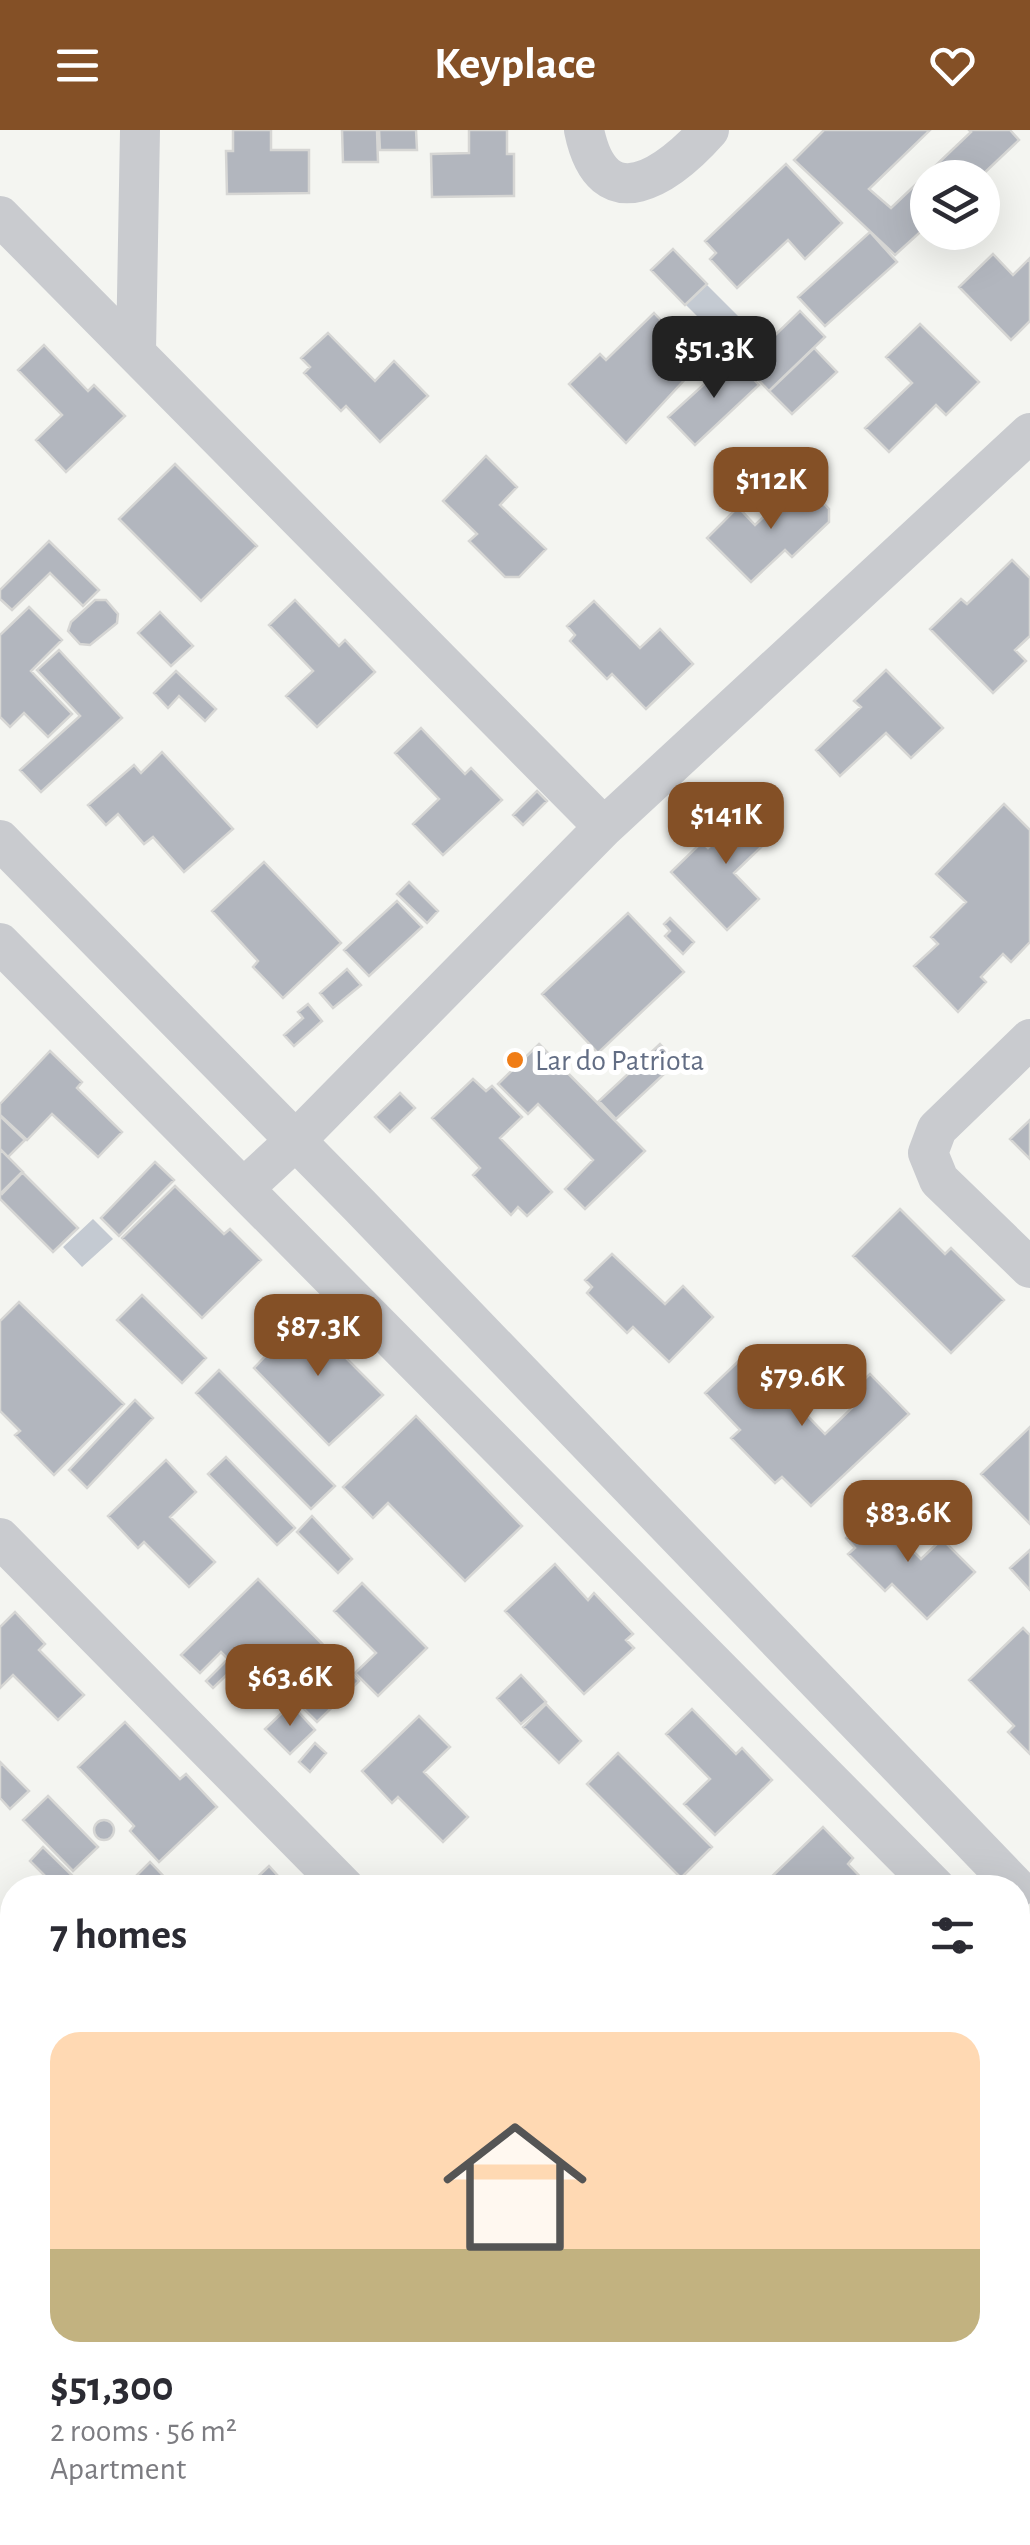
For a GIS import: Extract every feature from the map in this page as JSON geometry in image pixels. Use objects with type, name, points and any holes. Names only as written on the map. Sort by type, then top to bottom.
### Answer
[{"type":"street","points":[[136,352],[140,130]]},
{"type":"street","points":[[584,130],[592,160],[611,179],[631,184],[656,178],[682,160],[709,130]]},
{"type":"street","points":[[0,216],[604,827]]},
{"type":"street","points":[[244,1188],[604,827],[1030,433]]},
{"type":"street","points":[[0,840],[296,1140],[1004,1875]]},
{"type":"street","points":[[0,943],[923,1875]]},
{"type":"street","points":[[1030,1040],[937,1129],[928,1153],[940,1180],[1030,1268]]},
{"type":"street","points":[[0,1538],[332,1875]]},
{"type":"shaded area","points":[[707,285],[744,322],[738,335],[723,342],[686,305]]},
{"type":"shaded area","points":[[93,1219],[113,1239],[82,1267],[63,1247]]},
{"type":"building","points":[[233,130],[271,130],[271,150],[309,150],[309,193],[227,194],[226,151],[233,151]]},
{"type":"building","points":[[342,130],[377,130],[378,162],[343,162]]},
{"type":"building","points":[[379,130],[416,130],[417,150],[380,150]]},
{"type":"building","points":[[469,130],[507,130],[507,154],[514,154],[514,196],[432,197],[431,154],[469,153]]},
{"type":"building","points":[[824,130],[930,130],[869,189],[891,208],[910,190],[910,241],[895,255],[794,160]]},
{"type":"building","points":[[969,130],[1010,130],[1019,140],[998,160],[942,160]]},
{"type":"building","points":[[786,164],[842,223],[805,259],[788,240],[737,288],[710,259],[716,253],[705,241]]},
{"type":"building","points":[[870,232],[897,262],[825,326],[798,297]]},
{"type":"building","points":[[673,249],[707,284],[685,305],[651,270]]},
{"type":"building","points":[[993,254],[1013,275],[1030,258],[1030,321],[1011,340],[959,287]]},
{"type":"building","points":[[800,311],[825,337],[769,391],[744,365]]},
{"type":"building","points":[[654,313],[701,362],[626,443],[569,384],[600,354],[606,360]]},
{"type":"building","points":[[920,324],[979,382],[946,415],[936,405],[889,452],[865,428],[912,383],[886,357]]},
{"type":"building","points":[[328,333],[375,381],[394,361],[428,396],[380,442],[346,406],[341,411],[304,373],[310,367],[301,358]]},
{"type":"building","points":[[44,345],[88,391],[94,385],[125,416],[66,472],[36,440],[62,415],[18,370]]},
{"type":"building","points":[[814,348],[837,372],[792,414],[769,391]]},
{"type":"building","points":[[733,358],[759,385],[695,445],[668,417]]},
{"type":"building","points":[[486,456],[517,487],[500,505],[546,549],[519,577],[505,577],[469,541],[477,534],[443,501]]},
{"type":"building","points":[[175,464],[257,546],[201,601],[119,519]]},
{"type":"building","points":[[802,481],[829,509],[829,522],[792,557],[785,550],[751,582],[707,538],[738,507],[755,525]]},
{"type":"building","points":[[49,541],[99,590],[83,606],[50,573],[12,610],[0,599],[0,590]]},
{"type":"building","points":[[1012,560],[1030,578],[1030,636],[1015,650],[1026,661],[993,693],[930,629],[961,599],[967,604]]},
{"type":"building","points":[[95,600],[106,600],[118,614],[117,623],[90,645],[80,644],[68,631],[71,622]]},
{"type":"building","points":[[295,600],[339,646],[345,640],[375,672],[317,727],[286,696],[313,671],[269,625]]},
{"type":"building","points":[[594,601],[640,648],[660,629],[693,664],[646,709],[612,674],[607,679],[570,641],[575,635],[567,626]]},
{"type":"building","points":[[29,607],[62,640],[31,671],[72,714],[48,737],[24,713],[10,727],[0,717],[0,635]]},
{"type":"building","points":[[160,612],[193,646],[171,666],[138,633]]},
{"type":"building","points":[[59,650],[122,718],[41,792],[20,770],[80,716],[37,670]]},
{"type":"building","points":[[886,670],[943,728],[911,758],[886,733],[840,776],[816,750],[861,707],[854,701]]},
{"type":"building","points":[[176,671],[216,709],[205,721],[179,696],[168,708],[154,693]]},
{"type":"building","points":[[421,728],[465,774],[471,768],[502,800],[443,855],[413,824],[439,799],[395,753]]},
{"type":"building","points":[[162,752],[233,829],[184,872],[153,837],[144,844],[118,814],[106,825],[88,805],[134,765],[141,773]]},
{"type":"building","points":[[537,791],[547,801],[523,825],[513,815]]},
{"type":"building","points":[[754,804],[779,830],[734,873],[759,899],[727,930],[671,872],[702,842],[708,848]]},
{"type":"building","points":[[1004,804],[1030,830],[1030,942],[1011,962],[1003,954],[981,977],[986,982],[958,1012],[914,966],[938,944],[931,937],[966,902],[936,874]]},
{"type":"building","points":[[264,862],[341,943],[283,998],[253,967],[258,961],[212,911]]},
{"type":"building","points":[[409,882],[438,911],[427,923],[397,894]]},
{"type":"building","points":[[397,901],[422,927],[369,976],[344,950]]},
{"type":"building","points":[[628,913],[684,972],[598,1053],[542,994]]},
{"type":"building","points":[[670,918],[694,942],[683,954],[665,936],[670,931],[664,924]]},
{"type":"building","points":[[347,969],[361,985],[333,1008],[320,993]]},
{"type":"building","points":[[308,1004],[322,1021],[294,1046],[284,1035],[303,1018],[298,1012]]},
{"type":"building","points":[[539,1044],[645,1151],[585,1209],[565,1189],[593,1160],[538,1104],[528,1114],[498,1084]]},
{"type":"building","points":[[660,1044],[677,1062],[616,1119],[599,1101]]},
{"type":"building","points":[[50,1051],[82,1082],[77,1088],[122,1132],[98,1157],[52,1114],[27,1140],[0,1115],[0,1104]]},
{"type":"building","points":[[473,1079],[486,1091],[492,1086],[522,1117],[500,1138],[552,1192],[527,1216],[518,1207],[511,1215],[473,1175],[480,1168],[432,1118]]},
{"type":"building","points":[[400,1093],[415,1108],[390,1132],[375,1117]]},
{"type":"building","points":[[0,1116],[25,1140],[8,1157],[0,1149]]},
{"type":"building","points":[[1030,1120],[1030,1159],[1010,1139]]},
{"type":"building","points":[[0,1149],[23,1172],[2,1194],[0,1192]]},
{"type":"building","points":[[155,1162],[174,1180],[119,1236],[101,1218]]},
{"type":"building","points":[[22,1172],[78,1228],[53,1252],[0,1199],[0,1194]]},
{"type":"building","points":[[175,1186],[224,1234],[230,1229],[261,1260],[202,1318],[122,1238]]},
{"type":"building","points":[[900,1209],[945,1254],[951,1248],[1004,1300],[951,1353],[853,1256]]},
{"type":"building","points":[[612,1254],[665,1304],[683,1286],[713,1317],[669,1362],[633,1327],[627,1333],[587,1293],[592,1287],[585,1280]]},
{"type":"building","points":[[142,1295],[206,1358],[182,1383],[117,1320]]},
{"type":"building","points":[[19,1302],[124,1404],[54,1475],[15,1435],[20,1431],[0,1411],[0,1321]]},
{"type":"building","points":[[309,1310],[341,1340],[335,1347],[383,1395],[329,1445],[254,1368]]},
{"type":"building","points":[[747,1353],[825,1434],[856,1404],[848,1395],[870,1374],[909,1414],[811,1506],[782,1477],[775,1483],[731,1438],[740,1430],[705,1393]]},
{"type":"building","points":[[219,1370],[335,1486],[311,1509],[196,1393]]},
{"type":"building","points":[[135,1400],[153,1418],[87,1488],[69,1470]]},
{"type":"building","points":[[416,1416],[522,1526],[465,1581],[388,1503],[373,1518],[343,1487]]},
{"type":"building","points":[[1030,1427],[1030,1524],[981,1474]]},
{"type":"building","points":[[226,1457],[295,1528],[277,1545],[208,1474]]},
{"type":"building","points":[[166,1460],[196,1492],[170,1517],[215,1562],[189,1587],[144,1542],[138,1548],[108,1516]]},
{"type":"building","points":[[873,1511],[921,1559],[942,1539],[975,1572],[927,1619],[892,1584],[885,1591],[848,1554],[855,1548],[846,1538]]},
{"type":"building","points":[[312,1516],[352,1559],[338,1573],[297,1532]]},
{"type":"building","points":[[1030,1550],[1030,1590],[1010,1568]]},
{"type":"building","points":[[555,1564],[588,1600],[594,1593],[633,1634],[626,1640],[634,1648],[584,1694],[505,1611]]},
{"type":"building","points":[[258,1579],[359,1681],[317,1722],[283,1688],[277,1695],[242,1660],[213,1688],[206,1681],[228,1659],[221,1652],[200,1673],[181,1655]]},
{"type":"building","points":[[362,1583],[427,1648],[378,1696],[355,1673],[376,1653],[334,1611]]},
{"type":"building","points":[[15,1612],[45,1644],[39,1650],[84,1695],[58,1720],[13,1675],[0,1688],[0,1627]]},
{"type":"building","points":[[1023,1628],[1030,1635],[1030,1754],[1008,1732],[1014,1726],[969,1680]]},
{"type":"building","points":[[521,1675],[546,1702],[521,1724],[497,1698]]},
{"type":"building","points":[[291,1704],[315,1730],[290,1754],[265,1729]]},
{"type":"building","points":[[546,1704],[581,1741],[559,1763],[523,1727]]},
{"type":"building","points":[[692,1709],[736,1754],[742,1748],[772,1780],[715,1835],[684,1804],[710,1779],[666,1734]]},
{"type":"building","points":[[419,1716],[450,1747],[424,1772],[468,1817],[443,1842],[398,1797],[392,1803],[362,1771]]},
{"type":"building","points":[[125,1722],[180,1779],[186,1774],[217,1807],[159,1862],[130,1831],[134,1826],[78,1767]]},
{"type":"building","points":[[315,1743],[326,1753],[310,1772],[299,1762]]},
{"type":"building","points":[[618,1753],[712,1847],[684,1875],[678,1875],[587,1784]]},
{"type":"building","points":[[0,1762],[29,1791],[10,1809],[0,1798]]},
{"type":"building","points":[[48,1796],[98,1847],[73,1871],[23,1820]]},
{"type":"building","points":[[104,1820],[114,1830],[104,1840],[94,1830]]},
{"type":"building","points":[[823,1827],[853,1858],[848,1864],[859,1875],[773,1875]]},
{"type":"building","points":[[43,1847],[72,1875],[44,1875],[30,1861]]},
{"type":"building","points":[[150,1862],[162,1875],[137,1875]]},
{"type":"building","points":[[269,1866],[277,1875],[260,1875]]},
{"type":"place","name":"Lar do Patriota","points":[[515,1060]]}]
